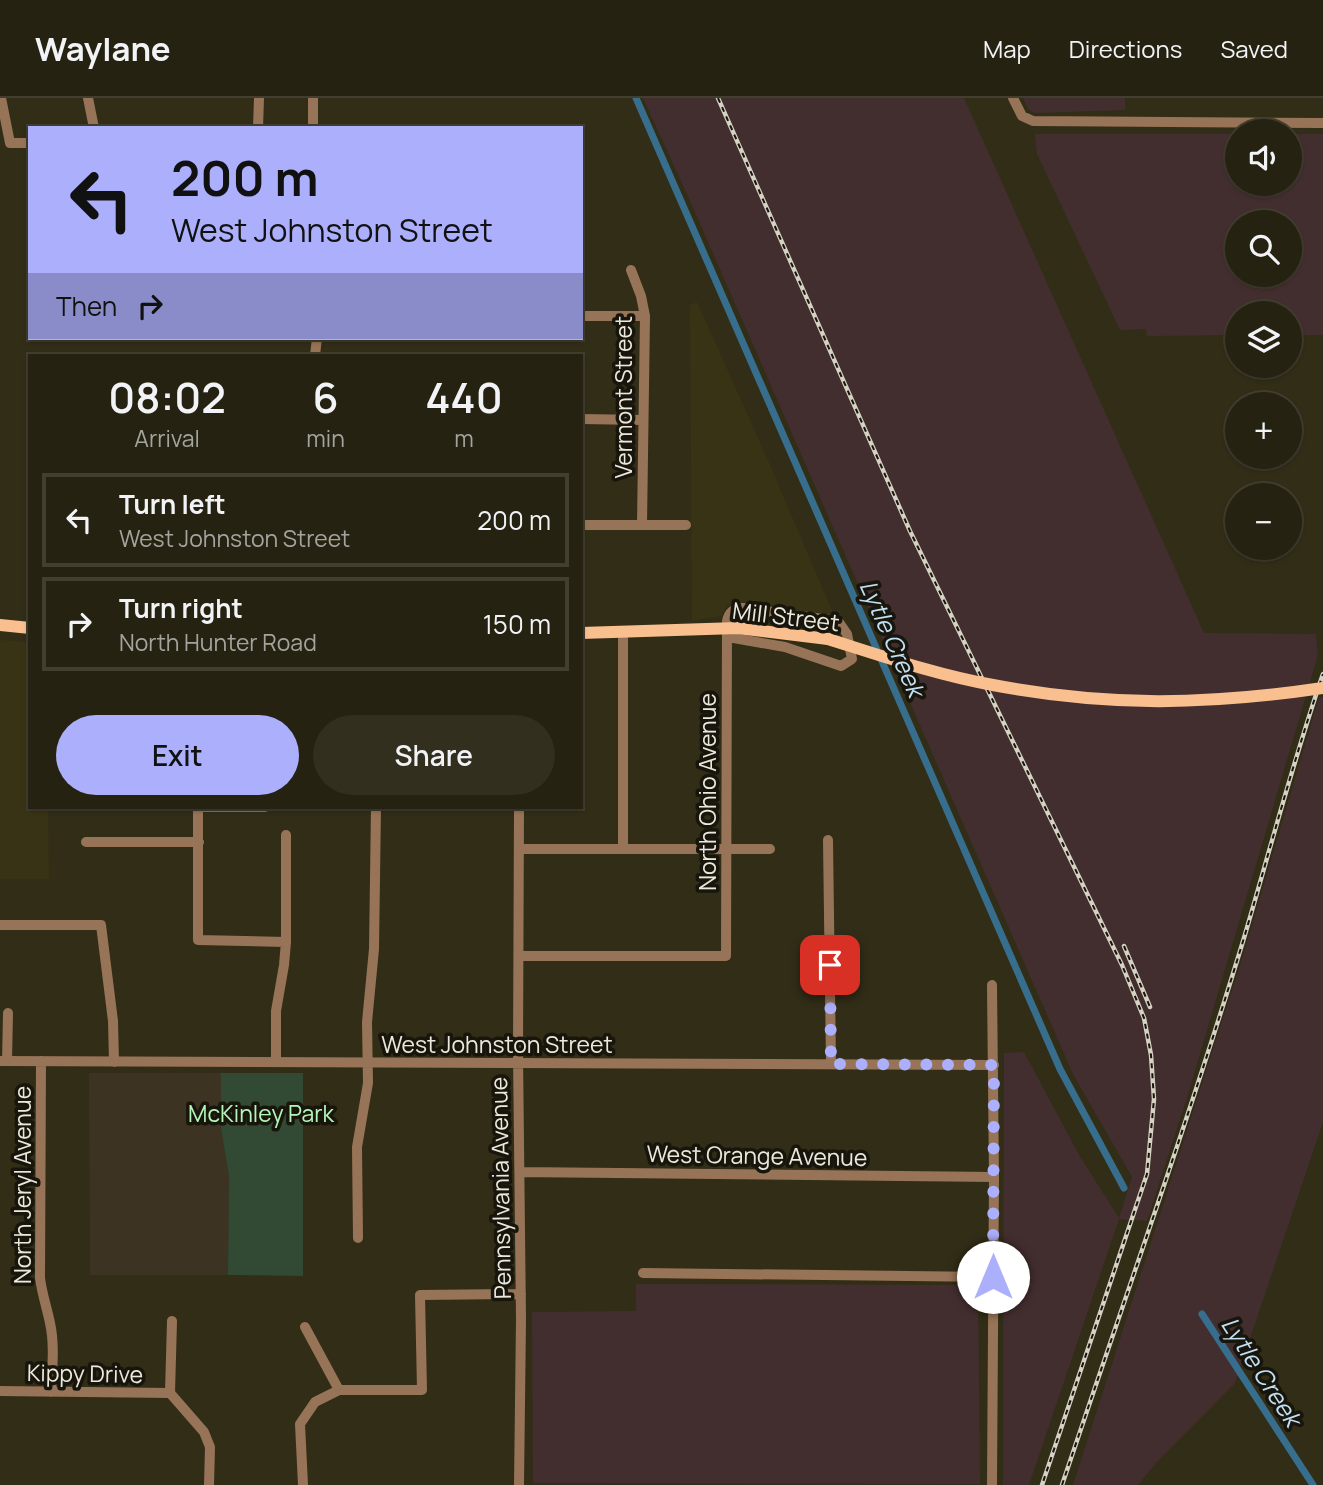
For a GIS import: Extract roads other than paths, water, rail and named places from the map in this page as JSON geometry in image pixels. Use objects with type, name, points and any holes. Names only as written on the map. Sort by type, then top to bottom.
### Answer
[{"type":"main road","points":[[0,625],[28,628]]},
{"type":"main road","name":"Mill Street","points":[[583,633],[728,632],[828,639],[990,685],[1106,701],[1219,701],[1323,688]]},
{"type":"street","points":[[1,98],[10,143],[28,143]]},
{"type":"street","points":[[88,98],[94,126]]},
{"type":"street","points":[[258,126],[259,98]]},
{"type":"street","points":[[313,98],[313,126]]},
{"type":"street","points":[[1013,98],[1022,116],[1032,121],[1323,123]]},
{"type":"street","name":"Vermont Street","points":[[631,270],[645,316],[642,525]]},
{"type":"street","points":[[583,316],[645,316]]},
{"type":"street","points":[[583,419],[643,420]]},
{"type":"street","points":[[583,525],[686,525]]},
{"type":"street","points":[[738,608],[838,621],[847,634],[852,659],[841,666],[785,646],[728,632],[728,616],[738,608]]},
{"type":"street","points":[[623,632],[623,849]]},
{"type":"street","name":"North Ohio Avenue","points":[[519,956],[726,956],[728,632]]},
{"type":"street","points":[[198,809],[198,940],[286,942]]},
{"type":"street","points":[[358,1238],[357,1147],[367,1097],[367,1022],[374,948],[376,809]]},
{"type":"street","name":"Pennsylvania Avenue","points":[[519,809],[519,1485]]},
{"type":"street","points":[[276,1062],[276,1011],[286,942],[286,835]]},
{"type":"street","points":[[828,840],[831,1064]]},
{"type":"street","points":[[86,842],[199,842]]},
{"type":"street","points":[[520,849],[770,849]]},
{"type":"street","points":[[0,925],[101,925],[113,1021],[114,1062]]},
{"type":"street","points":[[992,985],[992,1485]]},
{"type":"street","points":[[3,1061],[8,1013]]},
{"type":"street","name":"West Johnston Street","points":[[3,1061],[994,1065]]},
{"type":"street","name":"North Jeryl Avenue","points":[[41,1061],[40,1278],[53,1350],[51,1392]]},
{"type":"street","name":"West Orange Avenue","points":[[520,1172],[994,1177]]},
{"type":"street","points":[[643,1273],[993,1277]]},
{"type":"street","points":[[303,1485],[300,1424],[315,1402],[339,1390],[422,1390],[420,1295],[521,1294]]},
{"type":"street","points":[[172,1321],[170,1393],[204,1432],[210,1447],[209,1485]]},
{"type":"street","points":[[305,1327],[339,1390]]},
{"type":"street","name":"Kippy Drive","points":[[0,1391],[170,1393]]},
{"type":"waterway","name":"Lytle Creek","points":[[636,98],[1060,1069],[1124,1188]]},
{"type":"waterway","name":"Lytle Creek","points":[[1202,1314],[1313,1485]]},
{"type":"railway","points":[[718,98],[910,531],[1122,965],[1144,1018],[1151,1055],[1154,1099],[1147,1174],[1042,1485]]},
{"type":"railway","points":[[1062,1485],[1223,1007],[1323,674]]},
{"type":"railway","points":[[1124,946],[1150,1007]]},
{"type":"park label","name":"McKinley Park","points":[[261,1113]]}]
